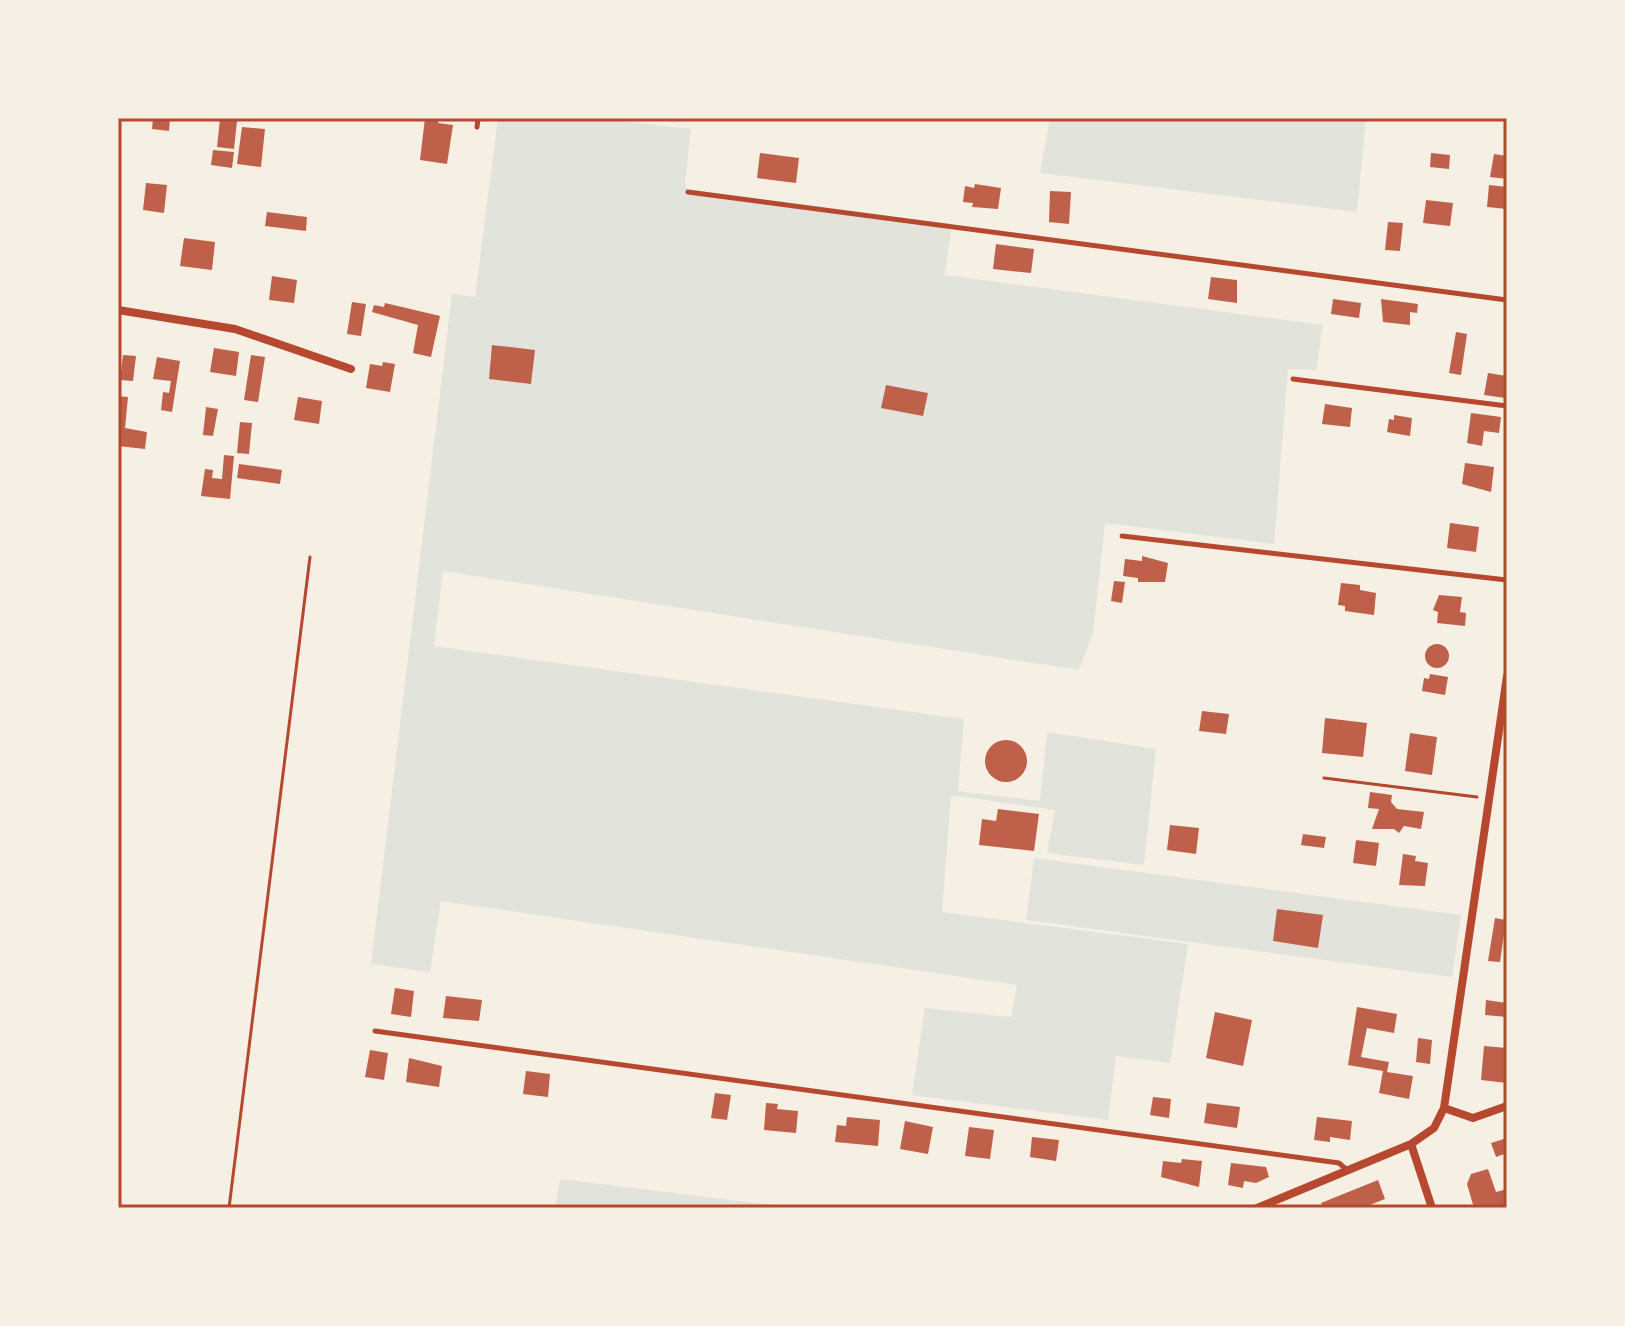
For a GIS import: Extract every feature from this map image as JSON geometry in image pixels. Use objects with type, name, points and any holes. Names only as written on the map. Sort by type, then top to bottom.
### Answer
[{"type":"street","points":[[118,310],[235,329],[351,369]]},
{"type":"street","points":[[1257,1208],[1411,1144],[1434,1128],[1444,1108],[1507,676]]},
{"type":"street","points":[[1444,1108],[1473,1118],[1507,1106]]},
{"type":"street","points":[[1411,1144],[1432,1208]]},
{"type":"lane","points":[[477,127],[478,118]]},
{"type":"lane","points":[[688,192],[1507,300]]},
{"type":"lane","points":[[1293,379],[1507,406]]},
{"type":"lane","points":[[1122,536],[1507,580]]},
{"type":"lane","points":[[375,1031],[1339,1163],[1348,1170]]},
{"type":"path","points":[[229,1208],[310,557]]},
{"type":"path","points":[[1324,778],[1489,798]]},
{"type":"shaded area","points":[[498,118],[594,118],[691,129],[685,183],[688,192],[952,224],[945,275],[1323,325],[1316,370],[1288,369],[1274,544],[1105,523],[1093,633],[1079,670],[443,571],[434,646],[964,719],[958,791],[1040,801],[1047,732],[1156,749],[1144,865],[1047,853],[1055,810],[951,795],[942,912],[1188,944],[1170,1063],[1116,1056],[1108,1120],[912,1095],[925,1008],[1011,1017],[1017,985],[441,901],[430,972],[371,964],[452,294],[475,297]]},
{"type":"shaded area","points":[[1050,118],[1366,118],[1357,212],[1040,173]]},
{"type":"shaded area","points":[[1034,858],[1461,915],[1452,977],[1026,920]]},
{"type":"shaded area","points":[[560,1179],[796,1208],[555,1208]]},
{"type":"building","points":[[153,118],[170,118],[169,131],[152,129]]},
{"type":"building","points":[[425,118],[439,118],[438,123],[453,125],[447,164],[420,160]]},
{"type":"building","points":[[220,119],[237,121],[234,149],[217,147]]},
{"type":"building","points":[[242,127],[265,129],[261,167],[237,164]]},
{"type":"building","points":[[213,150],[234,152],[232,168],[211,165]]},
{"type":"building","points":[[760,153],[799,158],[796,183],[757,178]]},
{"type":"building","points":[[1431,153],[1450,155],[1449,169],[1430,167]]},
{"type":"building","points":[[1494,154],[1507,156],[1507,179],[1490,177]]},
{"type":"building","points":[[146,183],[167,185],[164,213],[143,210]]},
{"type":"building","points":[[975,184],[1001,188],[998,209],[972,207],[973,203],[963,202],[965,186],[974,188]]},
{"type":"building","points":[[1489,185],[1507,187],[1507,209],[1487,207]]},
{"type":"building","points":[[1050,191],[1071,192],[1069,224],[1049,222]]},
{"type":"building","points":[[1426,200],[1453,203],[1450,226],[1423,223]]},
{"type":"building","points":[[267,212],[307,217],[306,231],[265,226]]},
{"type":"building","points":[[1388,222],[1403,223],[1400,251],[1385,250]]},
{"type":"building","points":[[184,238],[215,242],[212,270],[180,266]]},
{"type":"building","points":[[996,244],[1034,249],[1031,273],[993,269]]},
{"type":"building","points":[[272,276],[297,280],[294,303],[269,300]]},
{"type":"building","points":[[1211,277],[1237,280],[1237,303],[1208,299]]},
{"type":"building","points":[[1333,299],[1361,303],[1359,318],[1331,314]]},
{"type":"building","points":[[1381,299],[1418,304],[1417,313],[1410,312],[1410,325],[1383,322]]},
{"type":"building","points":[[352,302],[366,304],[361,336],[347,334]]},
{"type":"building","points":[[385,303],[440,316],[431,357],[413,353],[418,325],[372,312],[374,305],[384,307]]},
{"type":"building","points":[[1456,332],[1467,334],[1461,375],[1449,373]]},
{"type":"building","points":[[492,345],[535,350],[531,384],[489,379]]},
{"type":"building","points":[[214,348],[239,352],[236,376],[210,372]]},
{"type":"building","points":[[123,355],[136,356],[133,381],[120,380]]},
{"type":"building","points":[[251,355],[265,357],[258,402],[244,400]]},
{"type":"building","points":[[157,357],[180,361],[172,412],[161,410],[163,392],[169,393],[171,381],[153,379]]},
{"type":"building","points":[[383,362],[395,364],[390,392],[366,388],[370,364],[382,366]]},
{"type":"building","points":[[1488,373],[1507,376],[1505,398],[1484,395]]},
{"type":"building","points":[[886,385],[928,393],[923,416],[881,408]]},
{"type":"building","points":[[118,396],[128,397],[125,428],[147,432],[145,449],[118,446]]},
{"type":"building","points":[[298,397],[322,401],[319,424],[294,420]]},
{"type":"building","points":[[1325,404],[1352,408],[1350,427],[1322,424]]},
{"type":"building","points":[[206,407],[218,409],[213,436],[203,435]]},
{"type":"building","points":[[1471,413],[1501,417],[1499,433],[1484,431],[1482,446],[1467,443]]},
{"type":"building","points":[[1394,415],[1412,418],[1410,436],[1387,432],[1389,419],[1394,420]]},
{"type":"building","points":[[240,422],[252,423],[249,454],[237,453]]},
{"type":"building","points":[[224,455],[234,456],[230,499],[201,496],[205,469],[213,470],[212,478],[222,479]]},
{"type":"building","points":[[1465,463],[1494,467],[1491,492],[1462,484]]},
{"type":"building","points":[[239,464],[282,470],[280,484],[237,478]]},
{"type":"building","points":[[1450,523],[1479,527],[1476,552],[1447,548]]},
{"type":"building","points":[[1142,556],[1168,563],[1165,582],[1138,582],[1138,578],[1123,576],[1125,559],[1142,561]]},
{"type":"building","points":[[1114,581],[1125,582],[1122,603],[1111,601]]},
{"type":"building","points":[[1341,583],[1360,585],[1360,590],[1376,593],[1374,615],[1345,611],[1345,606],[1338,605]]},
{"type":"building","points":[[1439,595],[1462,597],[1460,612],[1466,613],[1465,626],[1437,623],[1438,612],[1433,610]]},
{"type":"building","points":[[1437,644],[1445,648],[1449,656],[1445,664],[1437,668],[1429,664],[1425,656],[1429,648]]},
{"type":"building","points":[[1430,674],[1448,677],[1445,695],[1422,691],[1424,678],[1429,679]]},
{"type":"building","points":[[1202,711],[1229,714],[1226,734],[1199,731]]},
{"type":"building","points":[[1325,718],[1367,723],[1363,757],[1322,753]]},
{"type":"building","points":[[1410,733],[1437,737],[1432,775],[1405,771]]},
{"type":"building","points":[[1006,740],[1021,746],[1027,761],[1021,776],[1006,782],[991,776],[985,761],[991,746]]},
{"type":"building","points":[[1370,792],[1392,795],[1391,802],[1397,809],[1424,812],[1421,829],[1404,826],[1399,833],[1394,829],[1372,829],[1379,809],[1368,808]]},
{"type":"building","points":[[998,809],[1039,814],[1034,851],[979,845],[982,819],[996,821]]},
{"type":"building","points":[[1170,825],[1199,828],[1196,854],[1167,850]]},
{"type":"building","points":[[1303,834],[1326,837],[1324,848],[1301,845]]},
{"type":"building","points":[[1356,840],[1379,843],[1376,866],[1353,863]]},
{"type":"building","points":[[1403,854],[1416,856],[1415,861],[1428,863],[1425,886],[1399,885]]},
{"type":"building","points":[[1277,909],[1323,915],[1318,948],[1273,941]]},
{"type":"building","points":[[1495,918],[1506,920],[1500,962],[1488,961]]},
{"type":"building","points":[[395,988],[414,991],[411,1017],[391,1014]]},
{"type":"building","points":[[446,996],[482,1000],[479,1021],[443,1018]]},
{"type":"building","points":[[1486,1000],[1507,1003],[1507,1017],[1485,1015]]},
{"type":"building","points":[[1357,1007],[1397,1014],[1394,1033],[1367,1028],[1361,1057],[1389,1062],[1387,1072],[1413,1076],[1409,1099],[1379,1093],[1383,1071],[1348,1065]]},
{"type":"building","points":[[1215,1012],[1252,1020],[1243,1066],[1206,1058]]},
{"type":"building","points":[[1418,1038],[1432,1040],[1430,1064],[1416,1062]]},
{"type":"building","points":[[1484,1046],[1507,1048],[1507,1083],[1481,1080]]},
{"type":"building","points":[[370,1050],[388,1053],[384,1080],[365,1077]]},
{"type":"building","points":[[409,1058],[442,1066],[439,1087],[406,1082]]},
{"type":"building","points":[[526,1071],[550,1074],[548,1097],[523,1094]]},
{"type":"building","points":[[715,1093],[731,1095],[727,1120],[711,1118]]},
{"type":"building","points":[[1153,1097],[1171,1099],[1169,1118],[1150,1115]]},
{"type":"building","points":[[766,1103],[778,1104],[777,1109],[798,1111],[796,1133],[764,1130]]},
{"type":"building","points":[[1207,1103],[1240,1107],[1237,1128],[1204,1123]]},
{"type":"building","points":[[847,1117],[880,1120],[878,1146],[835,1142],[837,1125],[846,1126]]},
{"type":"building","points":[[1317,1117],[1352,1121],[1350,1140],[1330,1137],[1330,1142],[1314,1140]]},
{"type":"building","points":[[905,1121],[933,1127],[928,1154],[900,1149]]},
{"type":"building","points":[[969,1127],[994,1130],[990,1159],[965,1156]]},
{"type":"building","points":[[1032,1137],[1059,1140],[1056,1161],[1030,1157]]},
{"type":"building","points":[[1507,1138],[1507,1153],[1496,1157],[1491,1143]]},
{"type":"building","points":[[1182,1159],[1202,1161],[1199,1187],[1161,1177],[1163,1161],[1181,1163]]},
{"type":"building","points":[[1231,1163],[1266,1167],[1269,1177],[1256,1183],[1244,1181],[1243,1188],[1228,1185]]},
{"type":"building","points":[[1488,1169],[1496,1192],[1507,1189],[1507,1205],[1474,1208],[1467,1184],[1471,1174]]},
{"type":"building","points":[[1378,1180],[1385,1199],[1362,1208],[1323,1208],[1321,1203]]}]
